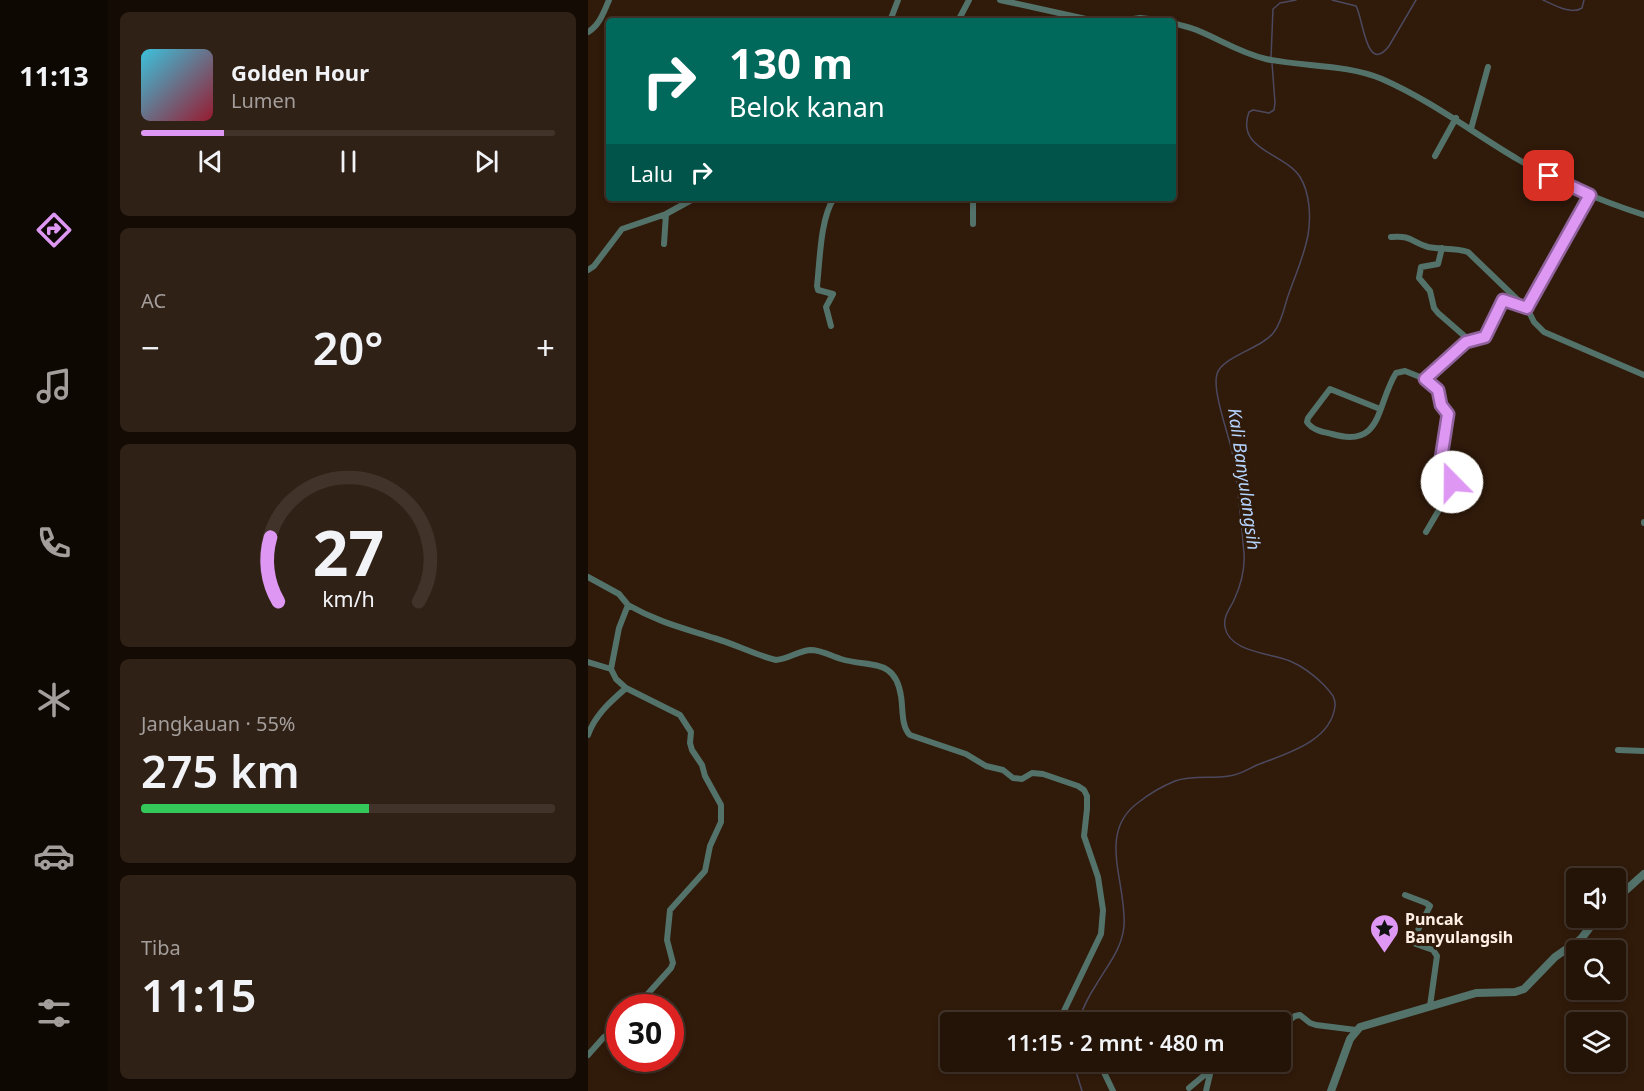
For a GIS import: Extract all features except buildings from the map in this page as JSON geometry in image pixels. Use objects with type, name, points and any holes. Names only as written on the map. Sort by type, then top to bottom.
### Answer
[{"type":"street","points":[[588,33],[594,29],[609,0]]},
{"type":"street","points":[[891,18],[898,0]]},
{"type":"street","points":[[959,18],[969,0]]},
{"type":"street","points":[[1000,0],[1082,18]]},
{"type":"street","points":[[1176,24],[1203,32],[1234,49],[1269,59],[1345,70],[1381,79],[1456,118],[1520,161],[1590,195],[1644,215]]},
{"type":"street","points":[[1471,129],[1488,67]]},
{"type":"street","points":[[1435,156],[1456,118]]},
{"type":"street","points":[[1525,307],[1545,278],[1590,195]]},
{"type":"street","points":[[588,269],[594,266],[622,229],[666,214],[690,201]]},
{"type":"street","points":[[831,326],[826,308],[833,294],[818,290],[817,286],[825,222],[828,207],[832,201]]},
{"type":"street","points":[[973,201],[973,224]]},
{"type":"street","points":[[664,244],[666,214]]},
{"type":"street","points":[[1390,237],[1410,237],[1431,248],[1460,249],[1468,252],[1525,307],[1534,322],[1544,332],[1644,375]]},
{"type":"street","points":[[1442,248],[1438,264],[1421,267],[1419,278],[1430,291],[1434,308],[1438,313],[1469,340]]},
{"type":"street","points":[[1425,379],[1469,340],[1485,337],[1503,300],[1525,307]]},
{"type":"street","points":[[1380,410],[1330,390],[1307,422],[1309,426],[1320,431],[1346,438],[1356,438],[1365,435],[1373,426],[1380,410],[1390,383],[1396,373],[1405,371],[1425,379],[1438,390],[1441,405],[1448,414],[1440,465],[1453,486],[1426,532]]},
{"type":"street","points":[[588,577],[619,594],[628,605],[648,616],[769,658],[784,659],[800,651],[812,650],[839,659],[878,665],[888,670],[898,682],[905,728],[910,735],[966,754],[986,766],[1003,770],[1013,778],[1022,779],[1032,772],[1078,786],[1084,790],[1088,809],[1084,836],[1098,877],[1103,922],[1101,934],[1063,1012]]},
{"type":"street","points":[[628,605],[619,628],[611,669],[616,679],[626,688],[680,715],[688,725],[692,732],[690,743],[692,750],[702,765],[705,777],[721,805],[722,815],[707,857],[705,871],[670,910],[667,940],[673,963],[671,968],[648,994]]},
{"type":"street","points":[[588,662],[611,669]]},
{"type":"street","points":[[588,735],[592,724],[607,705],[626,688]]},
{"type":"street","points":[[1618,750],[1644,751]]},
{"type":"street","points":[[1626,890],[1642,877]]},
{"type":"street","points":[[1405,895],[1430,906],[1414,940],[1420,946],[1433,950],[1437,956],[1430,1006]]},
{"type":"street","points":[[1331,1091],[1347,1044],[1356,1030],[1364,1025],[1484,992],[1510,993],[1524,989],[1555,957],[1581,939],[1589,928]]},
{"type":"street","points":[[1291,1019],[1300,1015],[1316,1025],[1356,1030]]},
{"type":"street","points":[[588,1055],[606,1036]]},
{"type":"street","points":[[1104,1072],[1113,1091]]},
{"type":"street","points":[[1189,1088],[1208,1072]]},
{"type":"street","points":[[1206,1091],[1210,1072]]},
{"type":"waterway","name":"Kali Banyulangsih","points":[[1271,58],[1273,9],[1280,3],[1296,0]]},
{"type":"waterway","name":"Kali Banyulangsih","points":[[1332,0],[1356,6],[1366,41],[1375,54],[1381,53],[1389,46],[1416,0]]},
{"type":"waterway","name":"Kali Banyulangsih","points":[[1543,0],[1573,10],[1582,8],[1584,0]]},
{"type":"waterway","name":"Kali Banyulangsih","points":[[1082,1012],[1113,957],[1123,934],[1124,910],[1116,859],[1116,843],[1119,828],[1126,814],[1147,796],[1175,781],[1237,774],[1305,745],[1325,729],[1332,718],[1335,706],[1335,700],[1330,692],[1300,666],[1242,647],[1228,635],[1225,627],[1226,616],[1241,583],[1244,553],[1234,463],[1218,401],[1217,374],[1220,368],[1234,357],[1261,343],[1274,332],[1282,316],[1309,228],[1308,198],[1300,177],[1284,162],[1255,143],[1249,135],[1247,125],[1249,112],[1253,110],[1269,113],[1274,110],[1272,63]]},
{"type":"waterway","name":"Kali Banyulangsih","points":[[1076,1072],[1082,1091]]},
{"type":"place","name":"Puncak Banyulangsih","points":[[1384,954]]},
{"type":"route","points":[[1452,482],[1440,465],[1449,417],[1441,405],[1437,388],[1425,379],[1466,342],[1485,337],[1503,300],[1527,308],[1590,195],[1549,176]]}]
